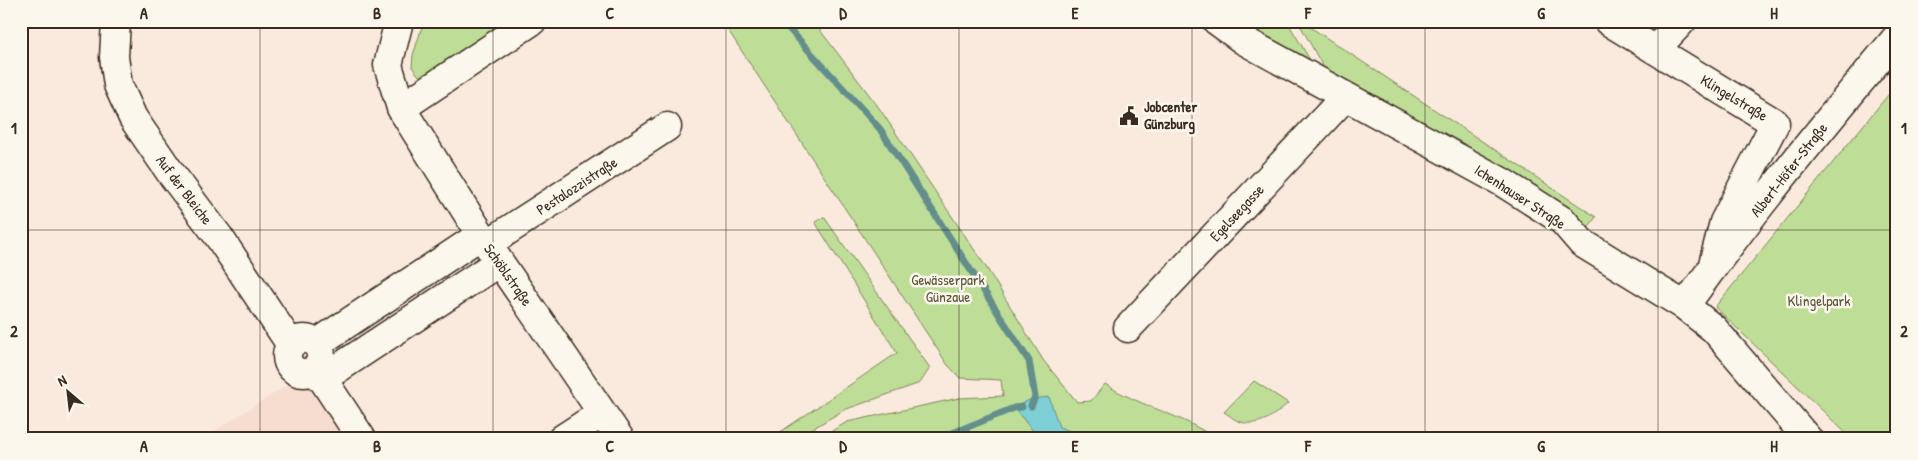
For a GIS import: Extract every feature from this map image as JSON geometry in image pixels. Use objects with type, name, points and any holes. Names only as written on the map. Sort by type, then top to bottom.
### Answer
[{"type":"street","name":"Auf der Bleiche","points":[[116,21],[114,57],[118,85],[133,118],[170,172],[311,359],[362,439]]},
{"type":"street","name":"Schöblstraße","points":[[399,21],[388,65],[401,108],[489,247],[620,439]]},
{"type":"street","points":[[401,108],[532,21]]},
{"type":"street","name":"Ichenhauser Straße","points":[[1217,21],[1243,40],[1502,182],[1563,221],[1582,243],[1685,306],[1714,329],[1808,439]]},
{"type":"street","name":"Klingelstraße","points":[[1608,21],[1775,123],[1724,222],[1712,268]]},
{"type":"street","points":[[1655,50],[1682,21]]},
{"type":"street","name":"Albert-Höfer-Straße","points":[[1685,306],[1795,160],[1897,38]]},
{"type":"street","name":"Egelseegasse","points":[[1128,328],[1345,97]]},
{"type":"street","name":"Pestalozzistraße","points":[[311,359],[489,247],[667,127]]},
{"type":"street","name":"Pestalozzistraße","points":[[311,359],[489,247]]},
{"type":"street","points":[[562,439],[602,412]]},
{"type":"shaded area","points":[[301,376],[345,439],[202,439]]},
{"type":"green space","points":[[424,21],[510,21],[429,73],[419,76],[412,67],[413,55]]},
{"type":"green space","name":"Gewässerpark Günzaue","points":[[722,21],[813,21],[877,105],[986,267],[1043,360],[1077,402],[1091,401],[1105,384],[1132,399],[1189,423],[1216,439],[1104,439],[1094,433],[1060,429],[1014,408],[1040,439],[818,439],[847,422],[959,398],[1003,396],[1001,380],[960,378],[947,364]]},
{"type":"green space","points":[[1235,21],[1287,21],[1313,65]]},
{"type":"green space","points":[[1298,21],[1301,21],[1596,217],[1588,228],[1542,195],[1328,76]]},
{"type":"green space","name":"Klingelpark","points":[[1897,84],[1897,439],[1852,439],[1715,307]]},
{"type":"green space","points":[[824,217],[930,368],[920,383],[844,410],[795,439],[770,439],[897,353],[815,222]]},
{"type":"green space","points":[[1254,381],[1288,403],[1272,416],[1255,423],[1239,421],[1224,412]]},
{"type":"water","points":[[1049,397],[1059,427],[1073,432],[1089,431],[1104,439],[1040,439],[1014,408],[1031,399]]},
{"type":"waterway","points":[[782,21],[880,129],[1029,361],[1035,397],[1031,406]]},
{"type":"waterway","points":[[938,439],[1014,408],[1022,407]]},
{"type":"place","name":"Jobcenter Günzburg","points":[[1129,116]]}]
